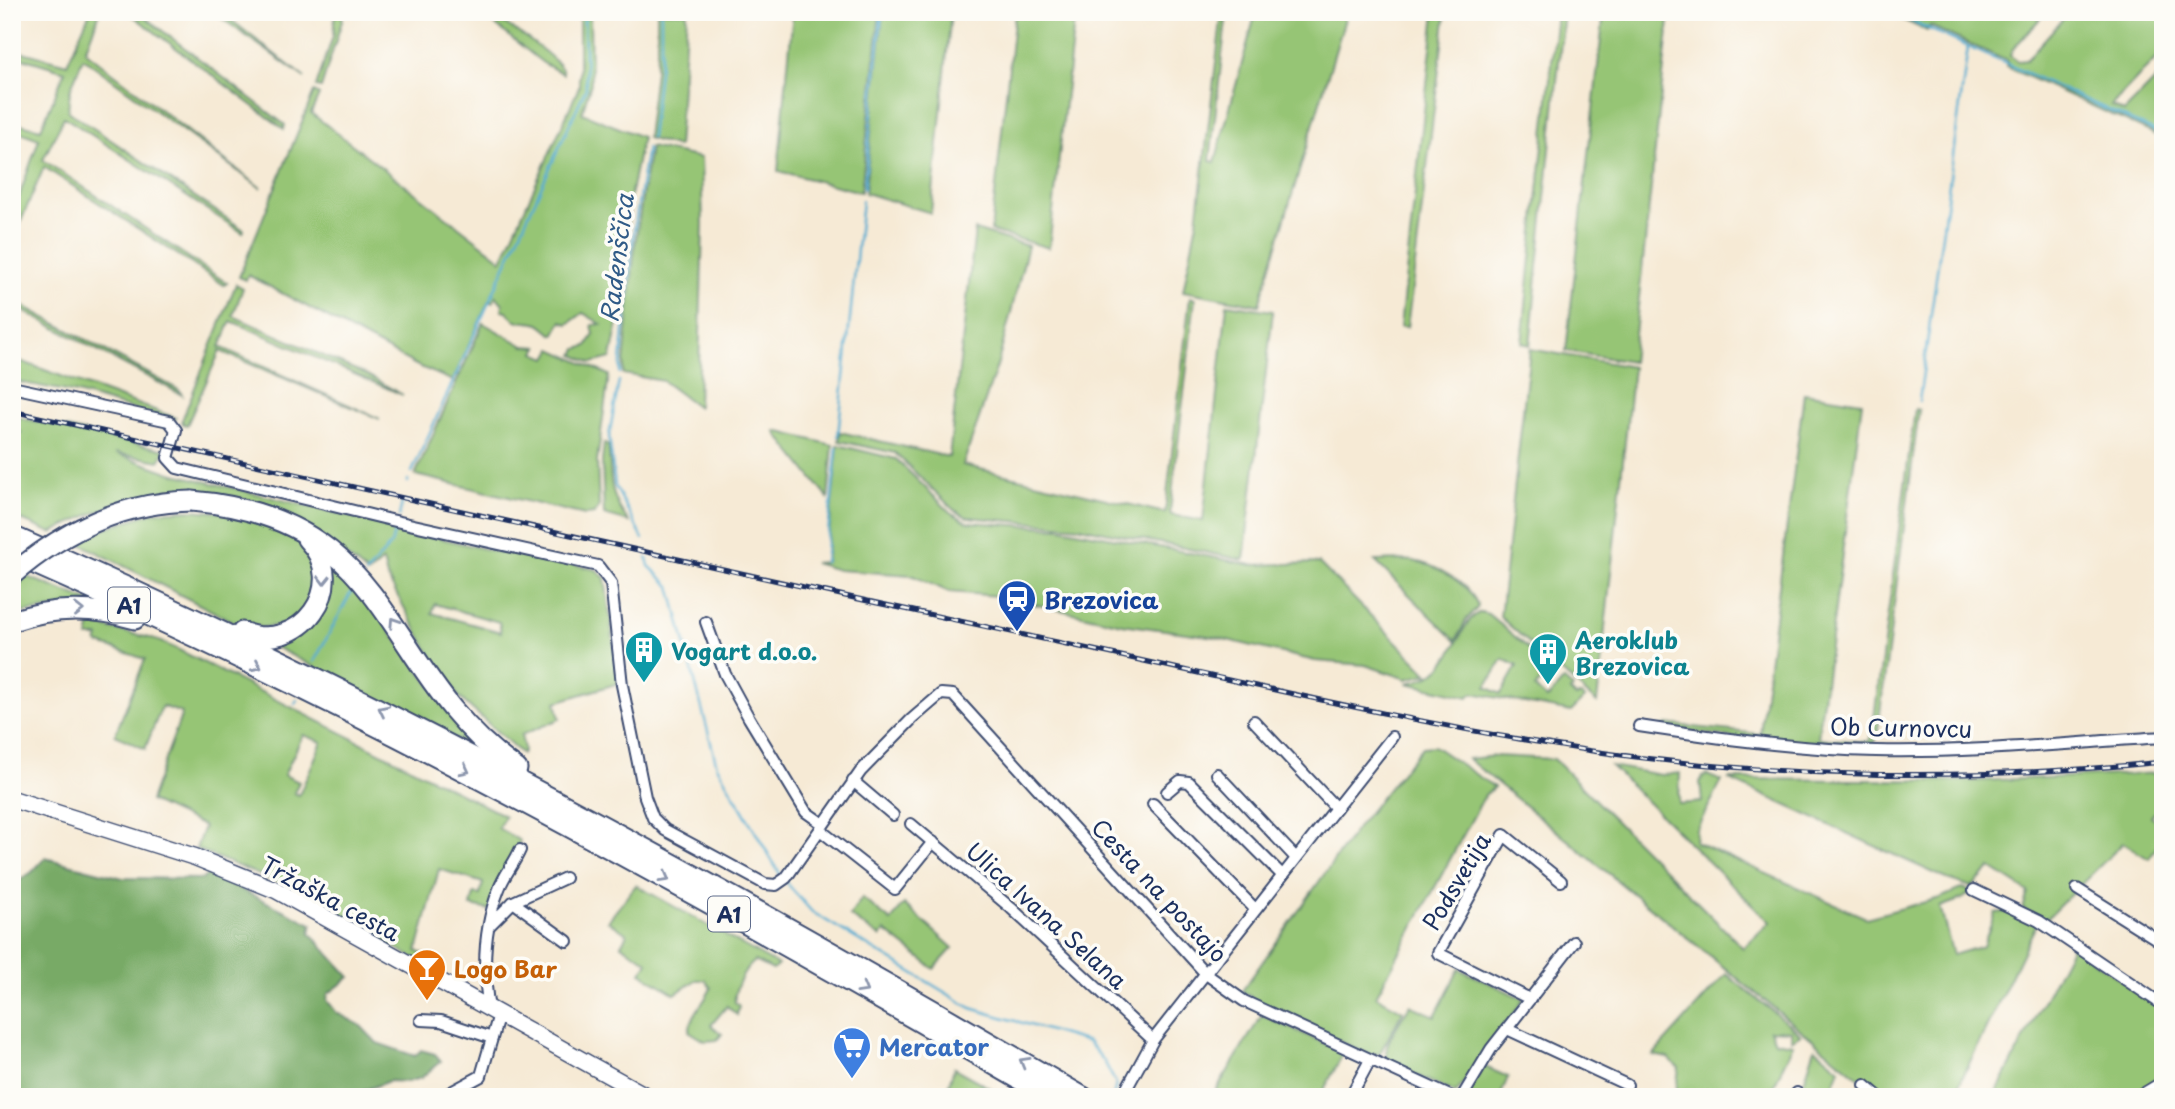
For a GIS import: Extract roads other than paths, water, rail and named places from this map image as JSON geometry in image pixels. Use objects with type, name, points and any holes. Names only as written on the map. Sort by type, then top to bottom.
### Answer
[{"type":"highway","points":[[12,575],[59,539],[101,518],[151,504],[192,501],[248,509],[290,525],[328,547],[362,579],[393,620],[447,706],[507,762],[565,799],[574,810]]},
{"type":"highway","points":[[12,621],[55,611],[89,610],[130,617],[178,636],[214,619],[246,634],[264,637],[291,632],[307,621],[323,597],[324,569],[313,545],[290,525]]},
{"type":"highway","name":"A1","points":[[12,536],[195,627],[569,825],[1050,1097]]},
{"type":"highway","name":"A1","points":[[12,554],[195,627],[403,720],[574,810],[1083,1097]]},
{"type":"main road","name":"Tržaška cesta","points":[[12,799],[195,857],[276,890],[648,1097]]},
{"type":"main road","points":[[2143,1097],[2163,1085]]},
{"type":"street","points":[[12,387],[169,421],[176,430],[168,458],[177,468],[390,520],[598,566],[611,583],[622,685],[640,773],[653,818],[665,830],[765,884],[783,880],[853,780],[893,815]]},
{"type":"street","points":[[706,622],[725,674],[806,813],[895,889],[933,842]]},
{"type":"street","name":"Cesta na postajo","points":[[853,780],[912,719],[941,694],[953,695],[1206,974],[1244,1001],[1452,1097]]},
{"type":"street","points":[[1254,721],[1336,808]]},
{"type":"street","name":"Ob Curnovcu","points":[[1639,726],[1716,738],[1875,751],[2024,747],[2163,737]]},
{"type":"street","points":[[1122,1097],[1153,1040],[1281,874],[1392,737]]},
{"type":"street","points":[[1217,774],[1295,857]]},
{"type":"street","points":[[1167,792],[1180,781],[1195,786],[1281,874]]},
{"type":"street","points":[[1153,804],[1255,909]]},
{"type":"street","name":"Ulica Ivana Selana","points":[[911,824],[1011,908],[1153,1040]]},
{"type":"street","name":"Podsvetija","points":[[1530,999],[1438,953],[1504,835],[1561,881]]},
{"type":"street","points":[[456,1097],[475,1081],[484,1069],[492,1038],[494,1011],[483,962],[500,886],[520,850]]},
{"type":"street","points":[[490,925],[513,902],[565,878]]},
{"type":"street","points":[[2077,889],[2163,943]]},
{"type":"street","points":[[1974,890],[2039,921],[2102,961],[2163,1005]]},
{"type":"street","points":[[513,902],[567,941]]},
{"type":"street","points":[[1462,1097],[1476,1070],[1574,942]]},
{"type":"street","points":[[421,1020],[441,1021],[492,1038]]},
{"type":"street","points":[[1507,1029],[1627,1085]]},
{"type":"street","points":[[1350,1097],[1370,1060]]},
{"type":"street","points":[[442,1097],[475,1081]]},
{"type":"street","points":[[1865,1085],[1879,1097]]},
{"type":"waterway","points":[[412,472],[586,88],[584,12]]},
{"type":"waterway","name":"Radenščica","points":[[651,137],[661,55],[661,12]]},
{"type":"waterway","points":[[864,188],[882,12]]},
{"type":"waterway","points":[[1892,12],[2163,135]]},
{"type":"waterway","points":[[1919,401],[1968,47]]},
{"type":"waterway","name":"Radenščica","points":[[620,373],[633,237],[647,148]]},
{"type":"waterway","points":[[838,436],[862,201]]},
{"type":"waterway","name":"Radenščica","points":[[619,381],[609,436],[615,486],[643,539]]},
{"type":"waterway","points":[[825,562],[837,448]]},
{"type":"waterway","points":[[399,516],[402,503]]},
{"type":"waterway","points":[[366,574],[391,544],[395,529]]},
{"type":"waterway","name":"Radenščica","points":[[647,558],[649,566],[670,586],[717,766],[781,876]]},
{"type":"waterway","points":[[314,662],[355,585]]},
{"type":"waterway","points":[[295,704],[297,700]]},
{"type":"waterway","points":[[785,881],[812,912],[971,1008],[1088,1042],[1104,1061],[1116,1084],[1113,1097]]},
{"type":"railway","points":[[12,411],[1317,699],[1523,740],[1663,760],[1805,772],[1949,774],[2163,762]]},
{"type":"place","name":"Brezovica","points":[[1017,633]]},
{"type":"place","name":"Vogart d.o.o.","points":[[644,684]]},
{"type":"place","name":"Aeroklub Brezovica","points":[[1548,686]]},
{"type":"place","name":"Logo Bar","points":[[427,1002]]},
{"type":"place","name":"Mercator","points":[[852,1080]]}]
